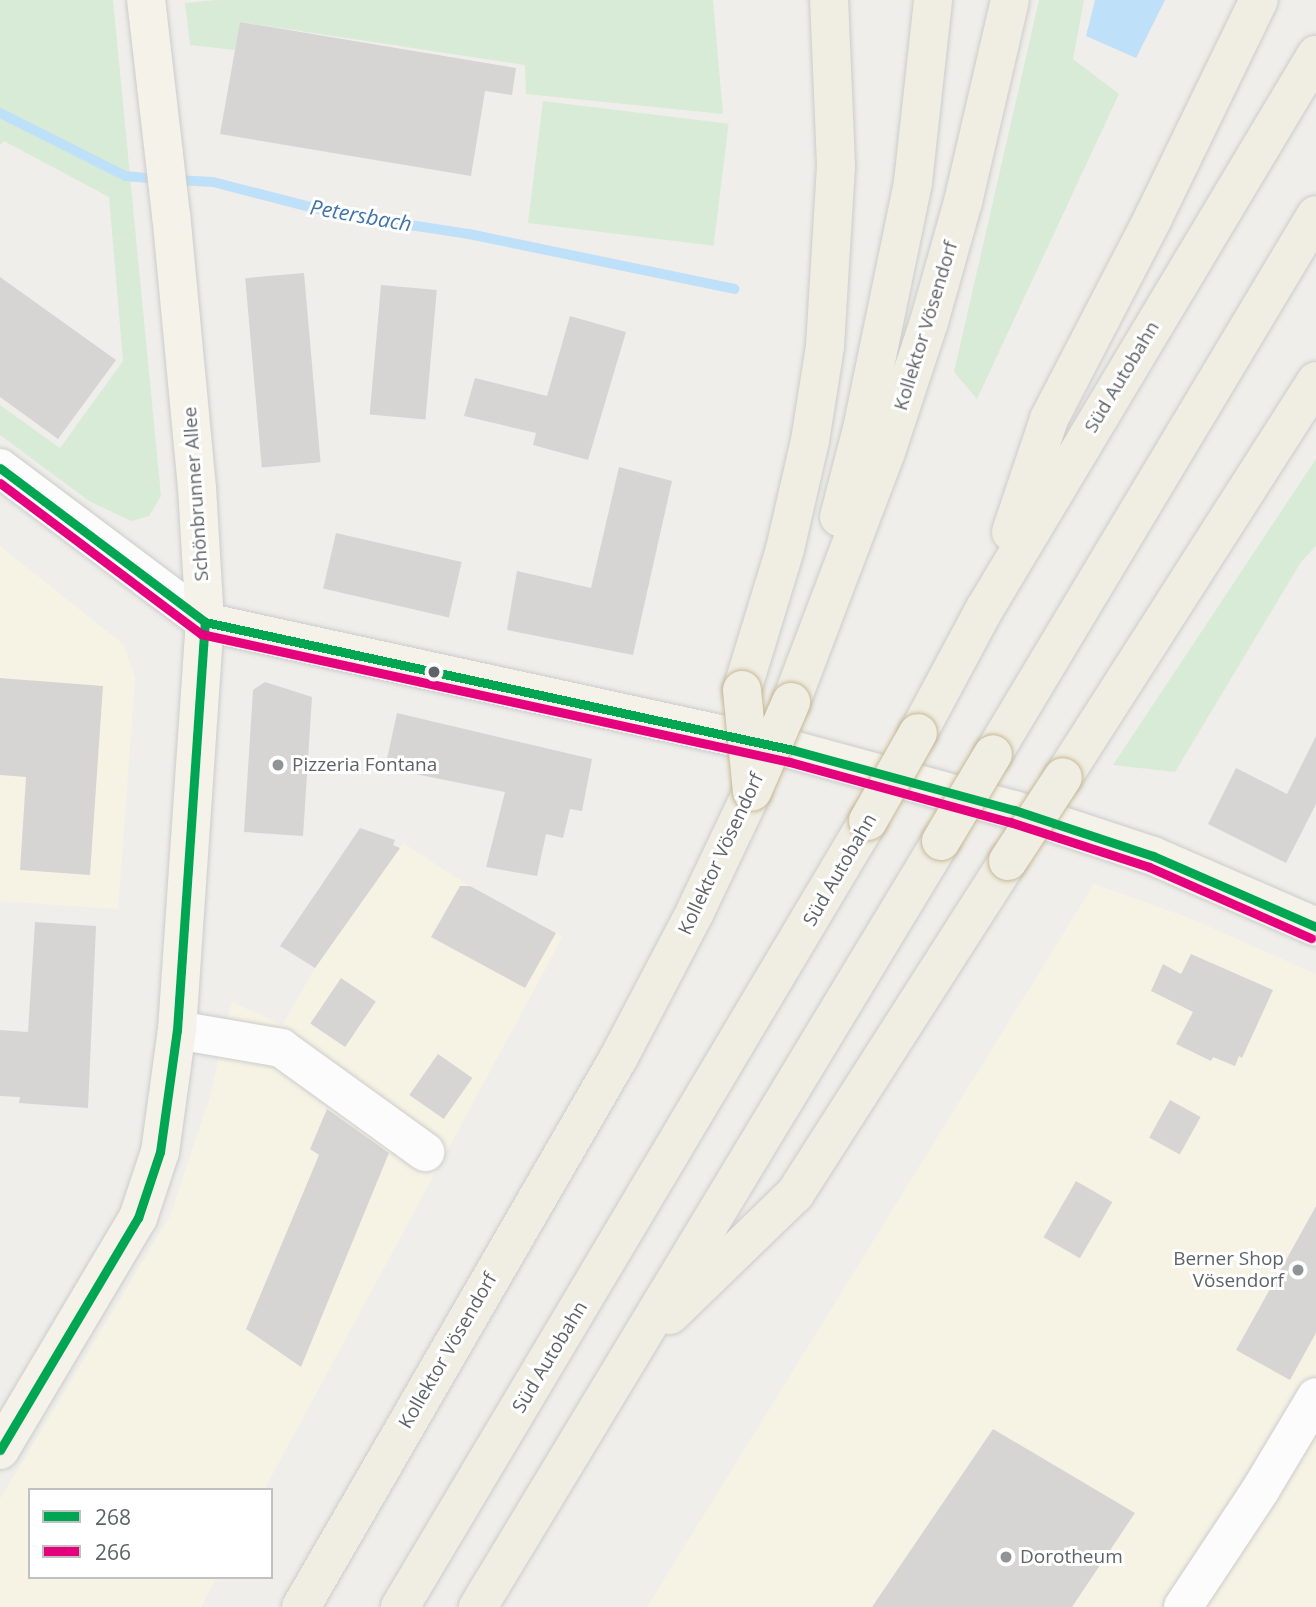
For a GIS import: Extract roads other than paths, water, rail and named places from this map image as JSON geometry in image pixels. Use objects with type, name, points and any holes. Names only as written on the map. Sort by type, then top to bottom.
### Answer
[{"type":"highway","points":[[752,792],[742,690],[785,549],[810,442],[825,346],[836,165],[829,0]]},
{"type":"highway","points":[[791,702],[862,429],[912,182],[933,0]]},
{"type":"highway","name":"Kollektor Vösendorf","points":[[301,1607],[619,1057],[695,912],[752,792],[791,702],[886,452],[929,322],[963,202],[1010,0]]},
{"type":"highway","points":[[984,610],[1049,419],[1153,218],[1259,0]]},
{"type":"highway","name":"Süd Autobahn","points":[[400,1607],[868,821],[984,610],[1316,55]]},
{"type":"highway","points":[[478,1607],[1316,215]]},
{"type":"highway","points":[[633,1351],[795,1194],[1316,381]]},
{"type":"main road","name":"Schönbrunner Allee","points":[[0,1450],[138,1218],[159,1152],[177,1030],[205,622],[197,488],[169,197],[146,0]]},
{"type":"main road","points":[[205,622],[793,750],[1014,810],[1153,856],[1316,927]]},
{"type":"street","points":[[0,468],[205,622]]},
{"type":"street","points":[[177,1030],[281,1048],[425,1152]]},
{"type":"street","points":[[1183,1607],[1261,1489],[1316,1396]]},
{"type":"water","points":[[1095,0],[1165,0],[1136,58],[1086,36]]},
{"type":"waterway","name":"Petersbach","points":[[0,113],[125,176],[161,179]]},
{"type":"waterway","name":"Petersbach","points":[[176,180],[213,182],[338,214],[469,234],[734,289]]},
{"type":"place","name":"Pizzeria Fontana","points":[[278,765]]},
{"type":"place","name":"Berner Shop Vösendorf","points":[[1298,1270]]},
{"type":"place","name":"Dorotheum","points":[[1006,1557]]}]
